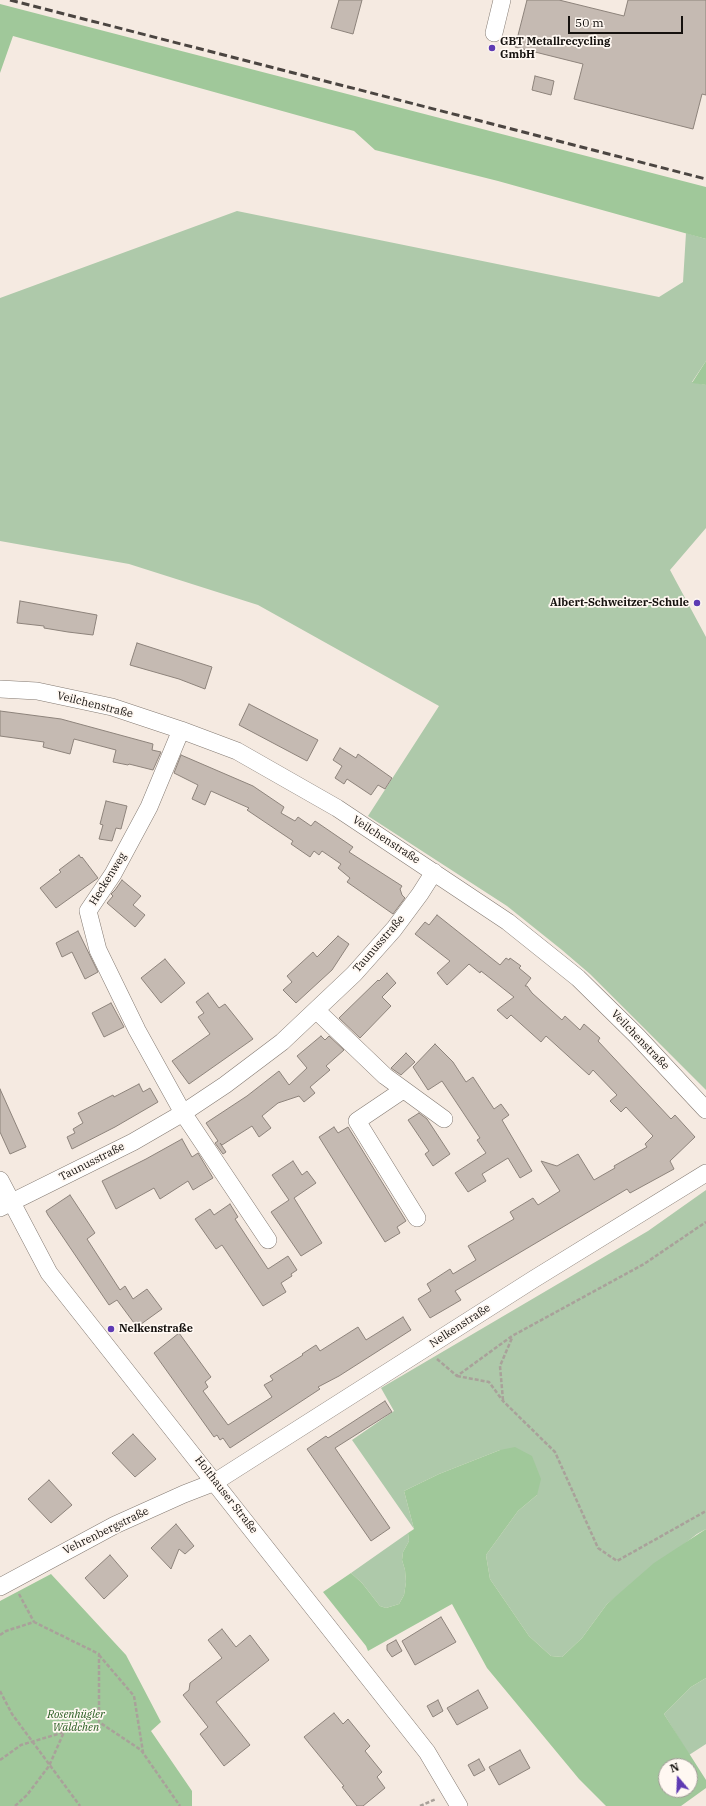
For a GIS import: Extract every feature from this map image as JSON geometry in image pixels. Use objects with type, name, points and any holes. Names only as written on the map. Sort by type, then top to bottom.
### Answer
[{"type":"street","points":[[494,33],[502,0]]},
{"type":"street","name":"Veilchenstraße","points":[[0,689],[37,691],[112,707],[181,730],[237,751],[337,808],[508,922],[578,978],[637,1036],[706,1110]]},
{"type":"street","name":"Heckenweg","points":[[181,730],[149,807],[113,874],[88,911],[98,950],[136,1030],[183,1114]]},
{"type":"street","name":"Taunusstraße","points":[[5,1205],[132,1142],[183,1114],[225,1085],[282,1042],[317,1011],[354,974],[394,929],[434,872]]},
{"type":"street","points":[[317,1011],[385,1076],[444,1119]]},
{"type":"street","points":[[403,1090],[357,1121],[417,1218]]},
{"type":"street","points":[[183,1114],[268,1240]]},
{"type":"street","name":"Nelkenstraße","points":[[216,1482],[635,1215],[706,1173]]},
{"type":"street","name":"Holthauser Straße","points":[[0,1180],[5,1205],[49,1273],[216,1482],[427,1752],[459,1806]]},
{"type":"street","name":"Vehrenbergstraße","points":[[6,1584],[115,1525],[184,1494],[216,1482]]},
{"type":"path","points":[[457,1376],[512,1336],[644,1264],[706,1222]]},
{"type":"path","points":[[503,1401],[500,1366],[512,1336]]},
{"type":"path","points":[[425,1348],[457,1376],[489,1382],[503,1401],[555,1452],[598,1548],[617,1560],[706,1511]]},
{"type":"path","points":[[6,1584],[34,1622],[99,1654],[134,1696],[143,1752]]},
{"type":"path","points":[[0,1635],[6,1631],[34,1622]]},
{"type":"path","points":[[99,1654],[99,1722],[143,1752],[180,1806]]},
{"type":"path","points":[[0,1691],[12,1714],[80,1806]]},
{"type":"path","points":[[0,1760],[21,1745],[64,1732],[99,1716]]},
{"type":"path","points":[[15,1806],[27,1796],[49,1766],[64,1732]]},
{"type":"green space","points":[[0,4],[706,187],[706,239],[498,181],[375,150],[354,131],[13,36],[0,73]]},
{"type":"green space","points":[[237,211],[659,297],[683,282],[686,233],[706,239],[706,361],[692,382],[706,385],[706,528],[670,570],[706,637],[706,1090],[590,974],[562,950],[507,906],[368,816],[439,706],[258,605],[129,564],[0,541],[0,298]]},
{"type":"green space","points":[[706,361],[706,385],[692,383]]},
{"type":"green space","points":[[706,1190],[706,1529],[697,1534],[607,1604],[582,1638],[562,1657],[551,1656],[529,1636],[490,1579],[486,1555],[518,1511],[537,1495],[500,1450],[439,1474],[404,1491],[414,1529],[352,1440],[394,1411],[381,1388],[648,1231]]},
{"type":"green space","points":[[515,1447],[532,1456],[541,1479],[537,1495],[518,1511],[486,1555],[490,1579],[529,1636],[551,1656],[562,1657],[582,1638],[607,1604],[654,1563],[706,1529],[706,1678],[691,1687],[664,1714],[692,1758],[658,1758],[658,1798],[692,1798],[681,1806],[606,1806],[579,1779],[487,1668],[452,1604],[368,1651],[366,1646],[323,1592],[351,1573],[362,1583],[380,1606],[386,1608],[399,1604],[404,1595],[406,1582],[402,1560],[403,1552],[409,1541],[408,1533],[414,1529],[404,1491],[439,1474],[500,1450]]},
{"type":"green space","points":[[408,1533],[409,1541],[403,1552],[402,1560],[406,1582],[404,1595],[399,1604],[386,1608],[380,1606],[362,1583],[351,1573]]},
{"type":"green space","name":"Rosenhügler Wäldchen","points":[[51,1574],[126,1655],[161,1722],[151,1731],[192,1791],[192,1806],[0,1806],[0,1601]]},
{"type":"green space","points":[[706,1678],[706,1744],[689,1755],[664,1714],[691,1687]]},
{"type":"green space","points":[[698,1767],[706,1780],[706,1788],[698,1794]]},
{"type":"building","points":[[339,0],[362,0],[353,34],[331,28]]},
{"type":"building","points":[[527,0],[559,0],[624,16],[628,0],[706,0],[706,95],[702,94],[693,129],[574,99],[583,64],[515,47]]},
{"type":"building","points":[[535,76],[554,81],[551,95],[532,90]]},
{"type":"building","points":[[20,601],[97,615],[93,635],[44,628],[44,626],[17,623]]},
{"type":"building","points":[[137,643],[212,667],[205,689],[179,679],[130,665]]},
{"type":"building","points":[[249,704],[318,740],[307,761],[239,725]]},
{"type":"building","points":[[0,711],[61,719],[153,744],[152,750],[161,752],[153,770],[113,762],[116,750],[74,739],[70,754],[43,747],[44,742],[0,736]]},
{"type":"building","points":[[340,748],[356,758],[358,754],[392,778],[385,789],[378,785],[371,795],[347,779],[344,784],[335,778],[342,766],[333,760]]},
{"type":"building","points":[[181,755],[253,786],[284,807],[281,813],[295,821],[298,817],[311,826],[315,821],[353,847],[349,852],[402,886],[400,889],[405,898],[393,914],[347,882],[350,878],[338,868],[341,864],[322,851],[319,855],[314,851],[310,857],[291,844],[293,841],[247,810],[249,808],[211,791],[205,805],[192,799],[198,785],[174,773]]},
{"type":"building","points":[[106,801],[127,806],[121,829],[116,828],[112,841],[99,839],[103,825],[100,824]]},
{"type":"building","points":[[79,855],[98,878],[56,908],[40,888],[61,872],[59,870]]},
{"type":"building","points":[[122,880],[141,896],[133,905],[145,915],[135,927],[107,903],[113,896],[111,894]]},
{"type":"building","points":[[437,915],[500,965],[506,958],[509,960],[510,958],[521,966],[519,968],[531,978],[525,986],[527,986],[532,993],[562,1020],[565,1016],[580,1030],[584,1024],[600,1038],[598,1041],[671,1119],[675,1115],[695,1137],[670,1161],[674,1169],[630,1193],[627,1189],[455,1291],[461,1300],[430,1318],[418,1299],[431,1291],[427,1284],[450,1269],[453,1274],[476,1260],[468,1246],[514,1219],[510,1212],[533,1198],[538,1205],[560,1191],[541,1161],[557,1166],[578,1154],[594,1180],[615,1168],[614,1166],[647,1147],[645,1144],[653,1136],[626,1107],[621,1112],[610,1101],[617,1095],[593,1070],[589,1075],[546,1036],[541,1042],[511,1015],[507,1019],[497,1010],[514,997],[481,971],[480,973],[469,964],[447,985],[437,973],[450,961],[415,934],[425,922],[429,925]]},
{"type":"building","points":[[78,931],[98,972],[85,979],[72,952],[62,957],[56,943]]},
{"type":"building","points":[[338,936],[349,944],[332,970],[296,1003],[283,990],[292,982],[287,976],[313,952],[317,957]]},
{"type":"building","points":[[165,959],[185,983],[161,1003],[141,978]]},
{"type":"building","points":[[387,973],[396,983],[382,997],[391,1006],[360,1038],[339,1018]]},
{"type":"building","points":[[208,993],[219,1008],[225,1004],[253,1039],[189,1084],[172,1061],[210,1034],[198,1017],[204,1013],[196,1002]]},
{"type":"building","points":[[111,1003],[124,1027],[104,1037],[92,1013]]},
{"type":"building","points":[[321,1036],[325,1040],[329,1036],[344,1050],[326,1066],[330,1070],[310,1087],[315,1093],[304,1102],[299,1096],[278,1103],[262,1116],[271,1128],[259,1137],[252,1126],[222,1145],[220,1143],[226,1152],[223,1154],[215,1143],[218,1141],[206,1123],[247,1096],[279,1071],[289,1085],[307,1068],[297,1056]]},
{"type":"building","points":[[435,1044],[453,1062],[466,1082],[473,1077],[494,1109],[501,1104],[509,1115],[502,1120],[532,1171],[520,1178],[508,1158],[482,1174],[486,1181],[468,1192],[455,1173],[486,1153],[477,1140],[480,1138],[442,1081],[428,1090],[413,1067]]},
{"type":"building","points":[[406,1053],[415,1062],[401,1075],[391,1068]]},
{"type":"building","points":[[139,1084],[143,1092],[150,1088],[158,1102],[115,1127],[72,1149],[67,1137],[75,1133],[73,1129],[83,1123],[78,1113],[113,1095],[114,1097]]},
{"type":"building","points":[[0,1089],[26,1147],[10,1154],[0,1132]]},
{"type":"building","points":[[419,1113],[427,1119],[450,1154],[433,1166],[425,1154],[429,1151],[408,1120]]},
{"type":"building","points":[[334,1127],[338,1133],[348,1127],[406,1221],[397,1227],[400,1233],[385,1242],[319,1137]]},
{"type":"building","points":[[182,1139],[192,1157],[198,1153],[213,1178],[193,1190],[188,1181],[160,1199],[154,1188],[116,1209],[102,1181]]},
{"type":"building","points":[[293,1161],[302,1175],[307,1171],[316,1183],[294,1198],[322,1243],[301,1256],[271,1212],[289,1200],[272,1175]]},
{"type":"building","points":[[70,1195],[95,1233],[87,1239],[120,1290],[125,1286],[133,1299],[147,1289],[162,1309],[137,1327],[117,1300],[109,1305],[48,1215],[46,1211]]},
{"type":"building","points":[[230,1204],[238,1217],[235,1219],[268,1269],[288,1256],[297,1270],[291,1274],[292,1276],[281,1283],[286,1292],[263,1306],[222,1245],[216,1249],[195,1219],[210,1209],[214,1215]]},
{"type":"building","points":[[403,1317],[411,1330],[339,1376],[318,1387],[320,1389],[230,1448],[223,1438],[220,1440],[217,1435],[214,1437],[154,1353],[179,1333],[211,1377],[205,1382],[208,1387],[203,1391],[228,1425],[272,1397],[264,1385],[273,1380],[270,1376],[316,1345],[320,1351],[358,1327],[366,1340]]},
{"type":"building","points":[[385,1401],[392,1412],[335,1448],[390,1528],[371,1541],[307,1449],[326,1436],[328,1438]]},
{"type":"building","points":[[133,1434],[156,1459],[135,1477],[112,1453]]},
{"type":"building","points":[[49,1480],[72,1505],[51,1523],[28,1499]]},
{"type":"building","points":[[176,1524],[194,1546],[185,1554],[179,1549],[171,1569],[151,1548]]},
{"type":"building","points":[[110,1555],[128,1576],[104,1599],[85,1578]]},
{"type":"building","points":[[441,1617],[456,1642],[415,1665],[402,1641]]},
{"type":"building","points":[[222,1629],[236,1647],[250,1635],[269,1660],[216,1702],[250,1745],[224,1766],[200,1734],[208,1727],[183,1695],[189,1690],[190,1683],[222,1658],[208,1640]]},
{"type":"building","points":[[396,1640],[402,1651],[392,1657],[387,1650],[387,1645]]},
{"type":"building","points":[[478,1690],[488,1708],[457,1725],[447,1708]]},
{"type":"building","points":[[438,1700],[443,1711],[433,1717],[427,1706]]},
{"type":"building","points":[[334,1713],[343,1724],[348,1719],[370,1746],[365,1751],[382,1772],[377,1777],[385,1788],[363,1806],[357,1806],[342,1787],[344,1786],[304,1737]]},
{"type":"building","points":[[520,1750],[530,1768],[499,1785],[489,1767]]},
{"type":"building","points":[[479,1759],[485,1770],[474,1776],[468,1765]]},
{"type":"railway","points":[[10,0],[706,179]]},
{"type":"place","name":"GBT Metallrecycling GmbH","points":[[492,48]]},
{"type":"place","name":"Albert-Schweitzer-Schule","points":[[697,603]]},
{"type":"place","name":"Nelkenstraße","points":[[111,1329]]}]
